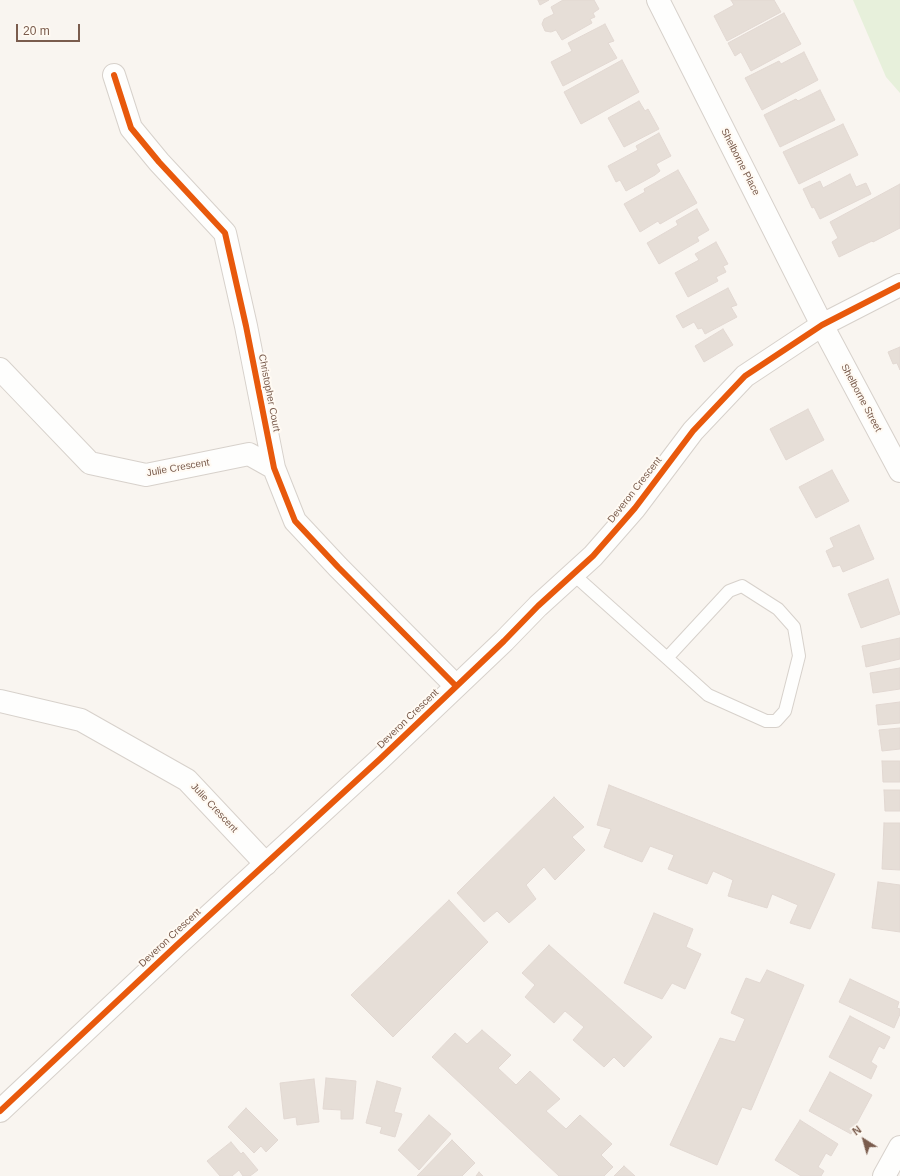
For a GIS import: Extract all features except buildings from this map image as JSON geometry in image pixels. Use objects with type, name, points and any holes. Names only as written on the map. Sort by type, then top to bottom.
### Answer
[{"type":"street","name":"Shelborne Place","points":[[658,0],[822,325]]},
{"type":"street","name":"Christopher Court","points":[[114,75],[131,128],[159,162],[225,233],[246,326],[274,468],[295,521],[338,567],[456,686]]},
{"type":"street","name":"Deveron Crescent","points":[[0,1111],[380,759],[538,606],[593,556],[635,508],[693,431],[745,376],[822,325],[900,285]]},
{"type":"street","name":"Shelborne Street","points":[[822,325],[900,471]]},
{"type":"street","name":"Julie Crescent","points":[[0,369],[90,464],[146,475],[249,454],[274,468]]},
{"type":"street","name":"Julie Crescent","points":[[0,701],[81,720],[187,780],[266,864]]},
{"type":"street","points":[[884,1176],[900,1148]]},
{"type":"lane","points":[[573,574],[708,695],[766,721],[776,721],[785,711],[799,656],[794,627],[778,609],[742,586],[729,591],[667,658]]},
{"type":"green space","points":[[853,0],[900,0],[900,93],[886,77]]},
{"type":"cycle path","points":[[114,75],[131,128],[159,162],[225,233],[246,326],[274,468],[295,521],[338,567],[456,686]]},
{"type":"cycle path","points":[[0,1111],[177,945],[380,759],[504,641],[538,606],[593,556],[635,508],[693,431],[745,376],[822,325],[900,285]]}]
